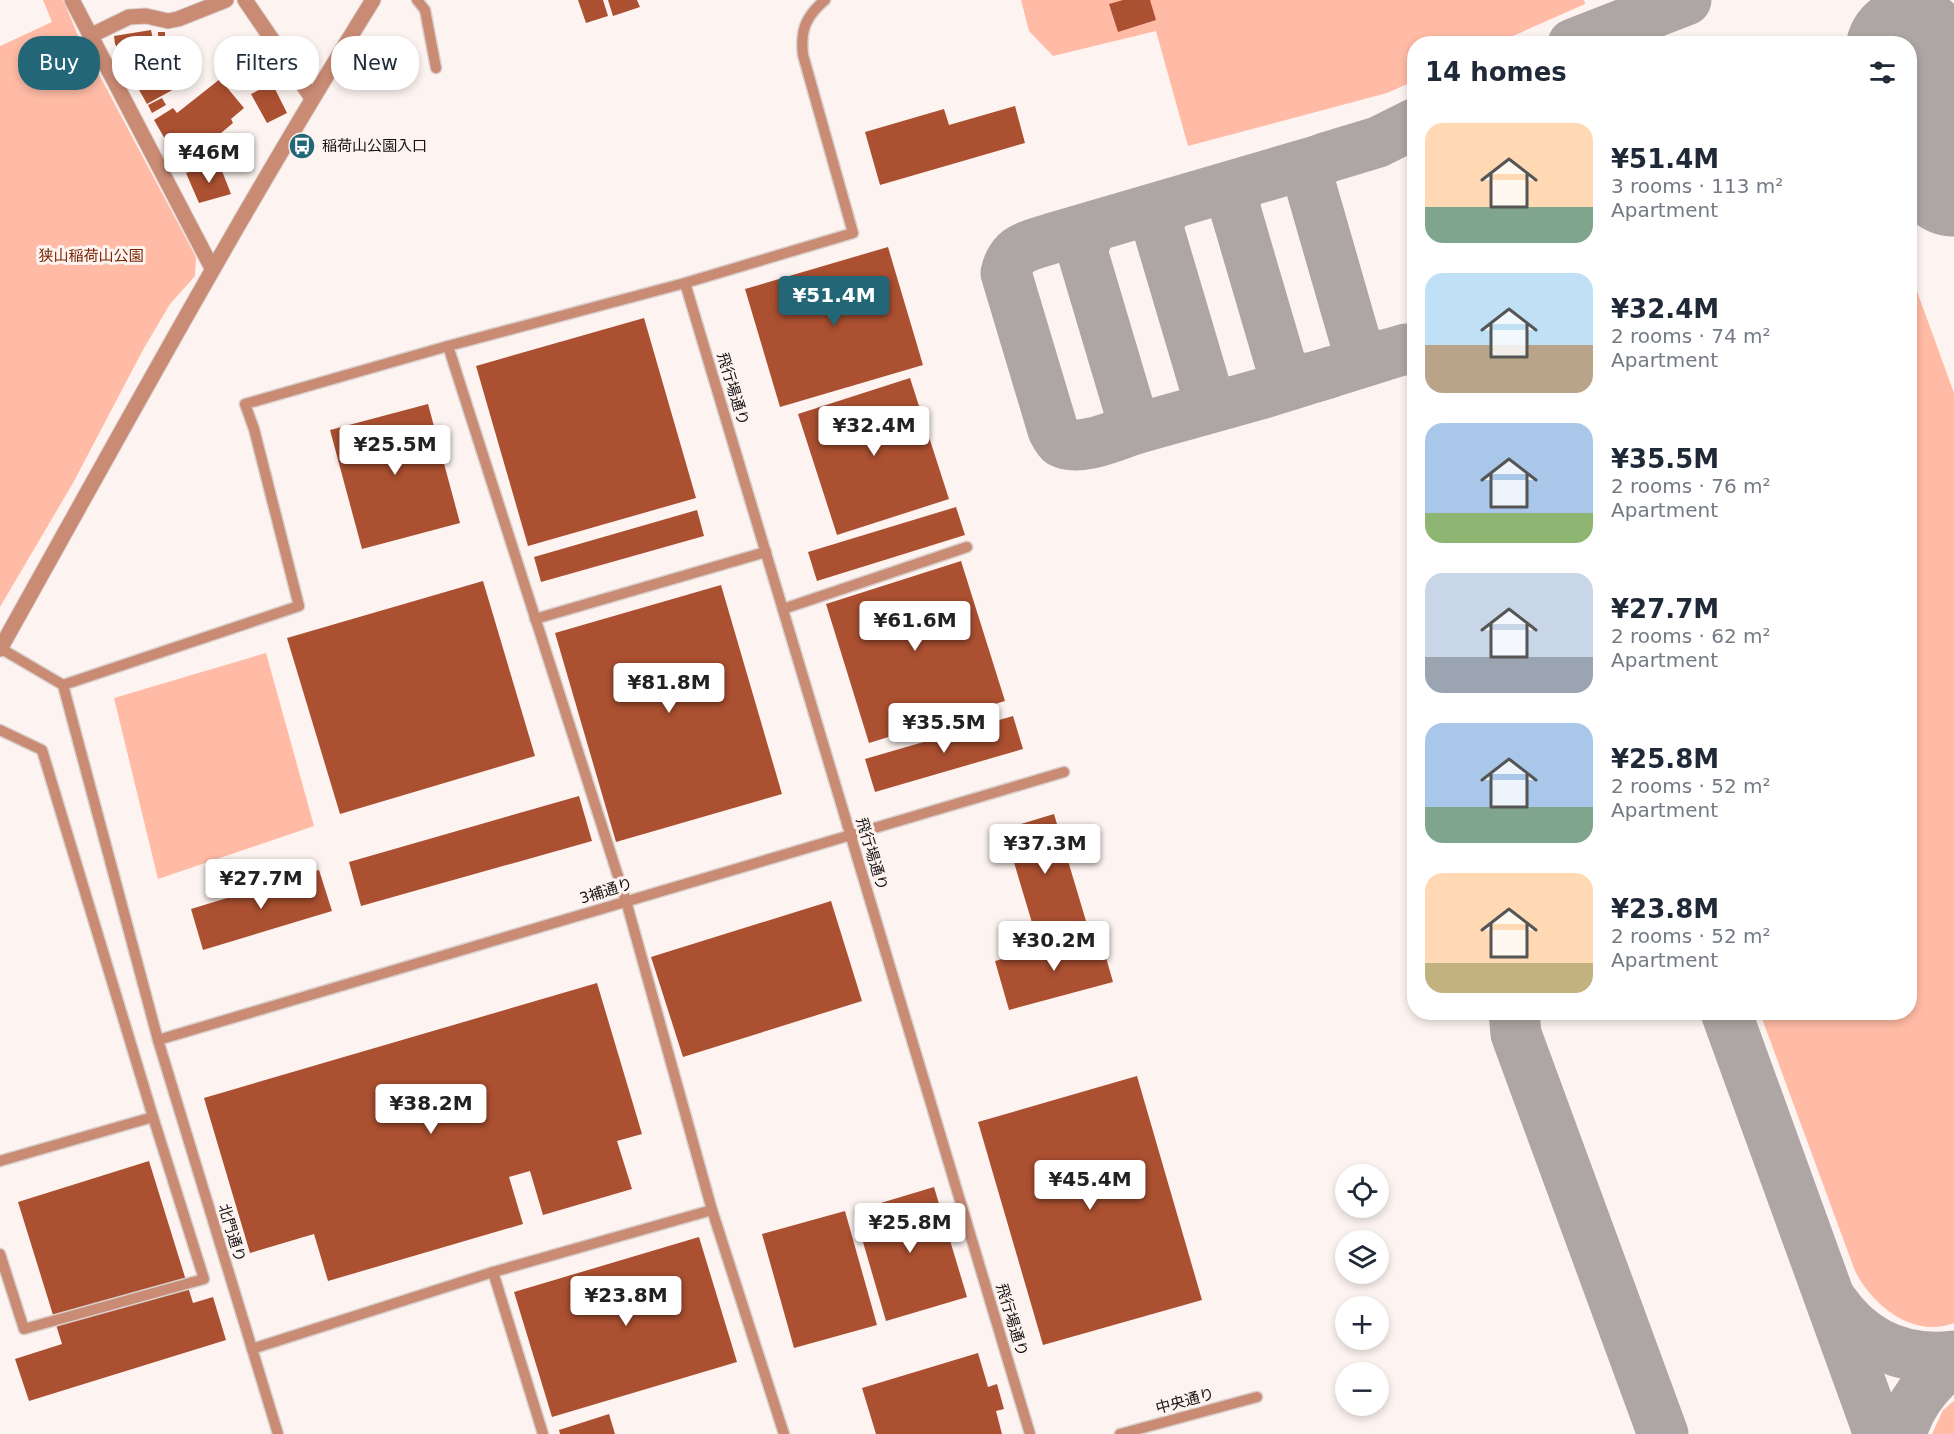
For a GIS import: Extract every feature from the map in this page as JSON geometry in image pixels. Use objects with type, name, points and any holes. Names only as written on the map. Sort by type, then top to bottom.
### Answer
[{"type":"street","points":[[72,0],[90,36],[129,17],[146,16],[168,21],[225,0]]},
{"type":"street","points":[[245,0],[312,98]]},
{"type":"street","points":[[0,649],[212,268],[312,98],[373,0]]},
{"type":"street","points":[[100,55],[212,268]]},
{"type":"lane","points":[[417,0],[425,10],[436,68]]},
{"type":"lane","points":[[0,649],[63,685],[299,606],[254,429],[245,404],[448,346],[686,283],[853,233],[803,55],[801,38],[805,25],[816,8],[825,0]]},
{"type":"lane","name":"飛行場通り","points":[[686,283],[1030,1434]]},
{"type":"lane","points":[[448,346],[626,901],[712,1210],[784,1434]]},
{"type":"lane","points":[[783,609],[967,547]]},
{"type":"lane","points":[[536,619],[766,552]]},
{"type":"lane","name":"北門通り","points":[[63,685],[158,1040],[278,1434]]},
{"type":"lane","points":[[0,730],[42,750],[204,1280],[24,1329],[0,1254]]},
{"type":"lane","name":"3補通り","points":[[158,1040],[1064,772]]},
{"type":"lane","points":[[0,1161],[153,1117]]},
{"type":"lane","points":[[252,1349],[494,1272],[712,1210]]},
{"type":"lane","points":[[494,1272],[543,1434]]},
{"type":"lane","name":"中央通り","points":[[1120,1434],[1257,1397]]},
{"type":"green space","name":"狭山稲荷山公園","points":[[43,0],[63,0],[79,36],[22,36],[52,22]]},
{"type":"green space","points":[[1021,0],[1584,0],[1585,4],[1513,36],[1407,36],[1407,84],[1387,93],[1188,146],[1156,31],[1053,56],[1029,31]]},
{"type":"green space","name":"狭山稲荷山公園","points":[[18,38],[18,90],[100,90],[100,76],[196,257],[195,276],[170,304],[144,348],[73,483],[0,607],[0,46]]},
{"type":"green space","points":[[1917,291],[1954,393],[1954,1323],[1939,1327],[1909,1323],[1883,1307],[1862,1284],[1855,1271],[1763,1020],[1917,1020]]},
{"type":"green space","points":[[266,653],[314,826],[158,879],[114,698]]},
{"type":"green space","points":[[1954,1401],[1954,1434],[1932,1434],[1943,1410]]},
{"type":"building","points":[[578,0],[603,0],[608,16],[586,23]]},
{"type":"building","points":[[608,0],[637,0],[640,7],[613,16]]},
{"type":"building","points":[[1123,0],[1150,0],[1156,20],[1118,32],[1109,4]]},
{"type":"building","points":[[151,30],[152,36],[114,36]]},
{"type":"building","points":[[158,32],[165,32],[165,36],[158,36]]},
{"type":"building","points":[[214,84],[214,90],[229,90],[244,108],[231,119],[233,123],[215,138],[213,137],[203,146],[195,146],[195,150],[177,160],[154,120],[173,108],[177,113]]},
{"type":"building","points":[[139,90],[172,90],[147,104]]},
{"type":"building","points":[[259,90],[276,90],[287,113],[267,123],[251,94]]},
{"type":"building","points":[[162,98],[166,105],[152,113],[148,105]]},
{"type":"building","points":[[1015,106],[1025,143],[880,185],[865,132],[944,109],[949,125]]},
{"type":"building","points":[[216,164],[217,167],[220,166],[231,194],[199,203],[186,173]]},
{"type":"building","points":[[888,247],[923,365],[780,407],[745,289]]},
{"type":"building","points":[[644,318],[696,498],[528,546],[476,366]]},
{"type":"building","points":[[910,378],[949,499],[837,535],[798,414]]},
{"type":"building","points":[[428,404],[460,523],[362,549],[330,430]]},
{"type":"building","points":[[956,507],[965,535],[817,581],[808,552]]},
{"type":"building","points":[[697,510],[704,536],[541,582],[534,557]]},
{"type":"building","points":[[961,561],[1005,701],[869,743],[826,604]]},
{"type":"building","points":[[483,581],[535,756],[340,814],[287,638]]},
{"type":"building","points":[[721,585],[782,794],[616,842],[555,633]]},
{"type":"building","points":[[1013,716],[1023,749],[875,792],[865,759]]},
{"type":"building","points":[[579,796],[592,841],[361,906],[349,862]]},
{"type":"building","points":[[1054,814],[1086,921],[1036,936],[1004,829]]},
{"type":"building","points":[[319,870],[332,911],[203,950],[191,909]]},
{"type":"building","points":[[831,901],[862,1001],[683,1057],[651,957]]},
{"type":"building","points":[[1099,933],[1113,982],[1009,1010],[995,961]]},
{"type":"building","points":[[597,983],[642,1134],[617,1141],[632,1189],[543,1215],[530,1171],[509,1177],[523,1224],[328,1281],[314,1234],[250,1253],[204,1098]]},
{"type":"building","points":[[1137,1076],[1202,1300],[1043,1345],[978,1122]]},
{"type":"building","points":[[149,1161],[193,1303],[213,1297],[226,1340],[29,1401],[15,1359],[62,1344],[18,1202]]},
{"type":"building","points":[[934,1187],[967,1297],[886,1321],[854,1211]]},
{"type":"building","points":[[845,1211],[877,1325],[794,1348],[762,1234]]},
{"type":"building","points":[[699,1237],[737,1362],[552,1417],[514,1292]]},
{"type":"building","points":[[978,1353],[988,1387],[997,1384],[1004,1409],[996,1411],[1002,1434],[876,1434],[862,1388]]},
{"type":"building","points":[[609,1414],[615,1434],[560,1434],[559,1430]]},
{"type":"taxiway","points":[[1594,36],[1686,0]]},
{"type":"taxiway","points":[[1898,0],[1918,16],[1954,33]]},
{"type":"taxiway","points":[[1406,349],[1384,355],[1372,355],[1360,347],[1355,340],[1309,180],[1312,169],[1325,158],[1378,142],[1407,128]]},
{"type":"taxiway","points":[[1135,429],[1087,444],[1069,445],[1058,438],[1053,430],[1006,273],[1012,257],[1023,248],[1036,243],[1320,160]]},
{"type":"taxiway","points":[[1246,182],[1236,195],[1236,212],[1280,362],[1290,374],[1296,377],[1309,378],[1331,372]]},
{"type":"taxiway","points":[[1171,204],[1159,218],[1158,228],[1211,407]]},
{"type":"taxiway","points":[[1095,226],[1086,239],[1083,254],[1135,429],[1264,393],[1383,356]]},
{"type":"taxiway","points":[[1515,1020],[1516,1034],[1663,1434]]},
{"type":"taxiway","points":[[1729,1020],[1879,1434]]},
{"type":"taxiway","points":[[1833,1302],[1857,1329],[1886,1347],[1918,1356],[1954,1356]]},
{"type":"taxiway","points":[[1901,1434],[1909,1412],[1921,1393],[1954,1361]]},
{"type":"runway","points":[[1917,70],[1954,172]]},
{"type":"place","name":"稲荷山公園入口","points":[[302,146]]}]
